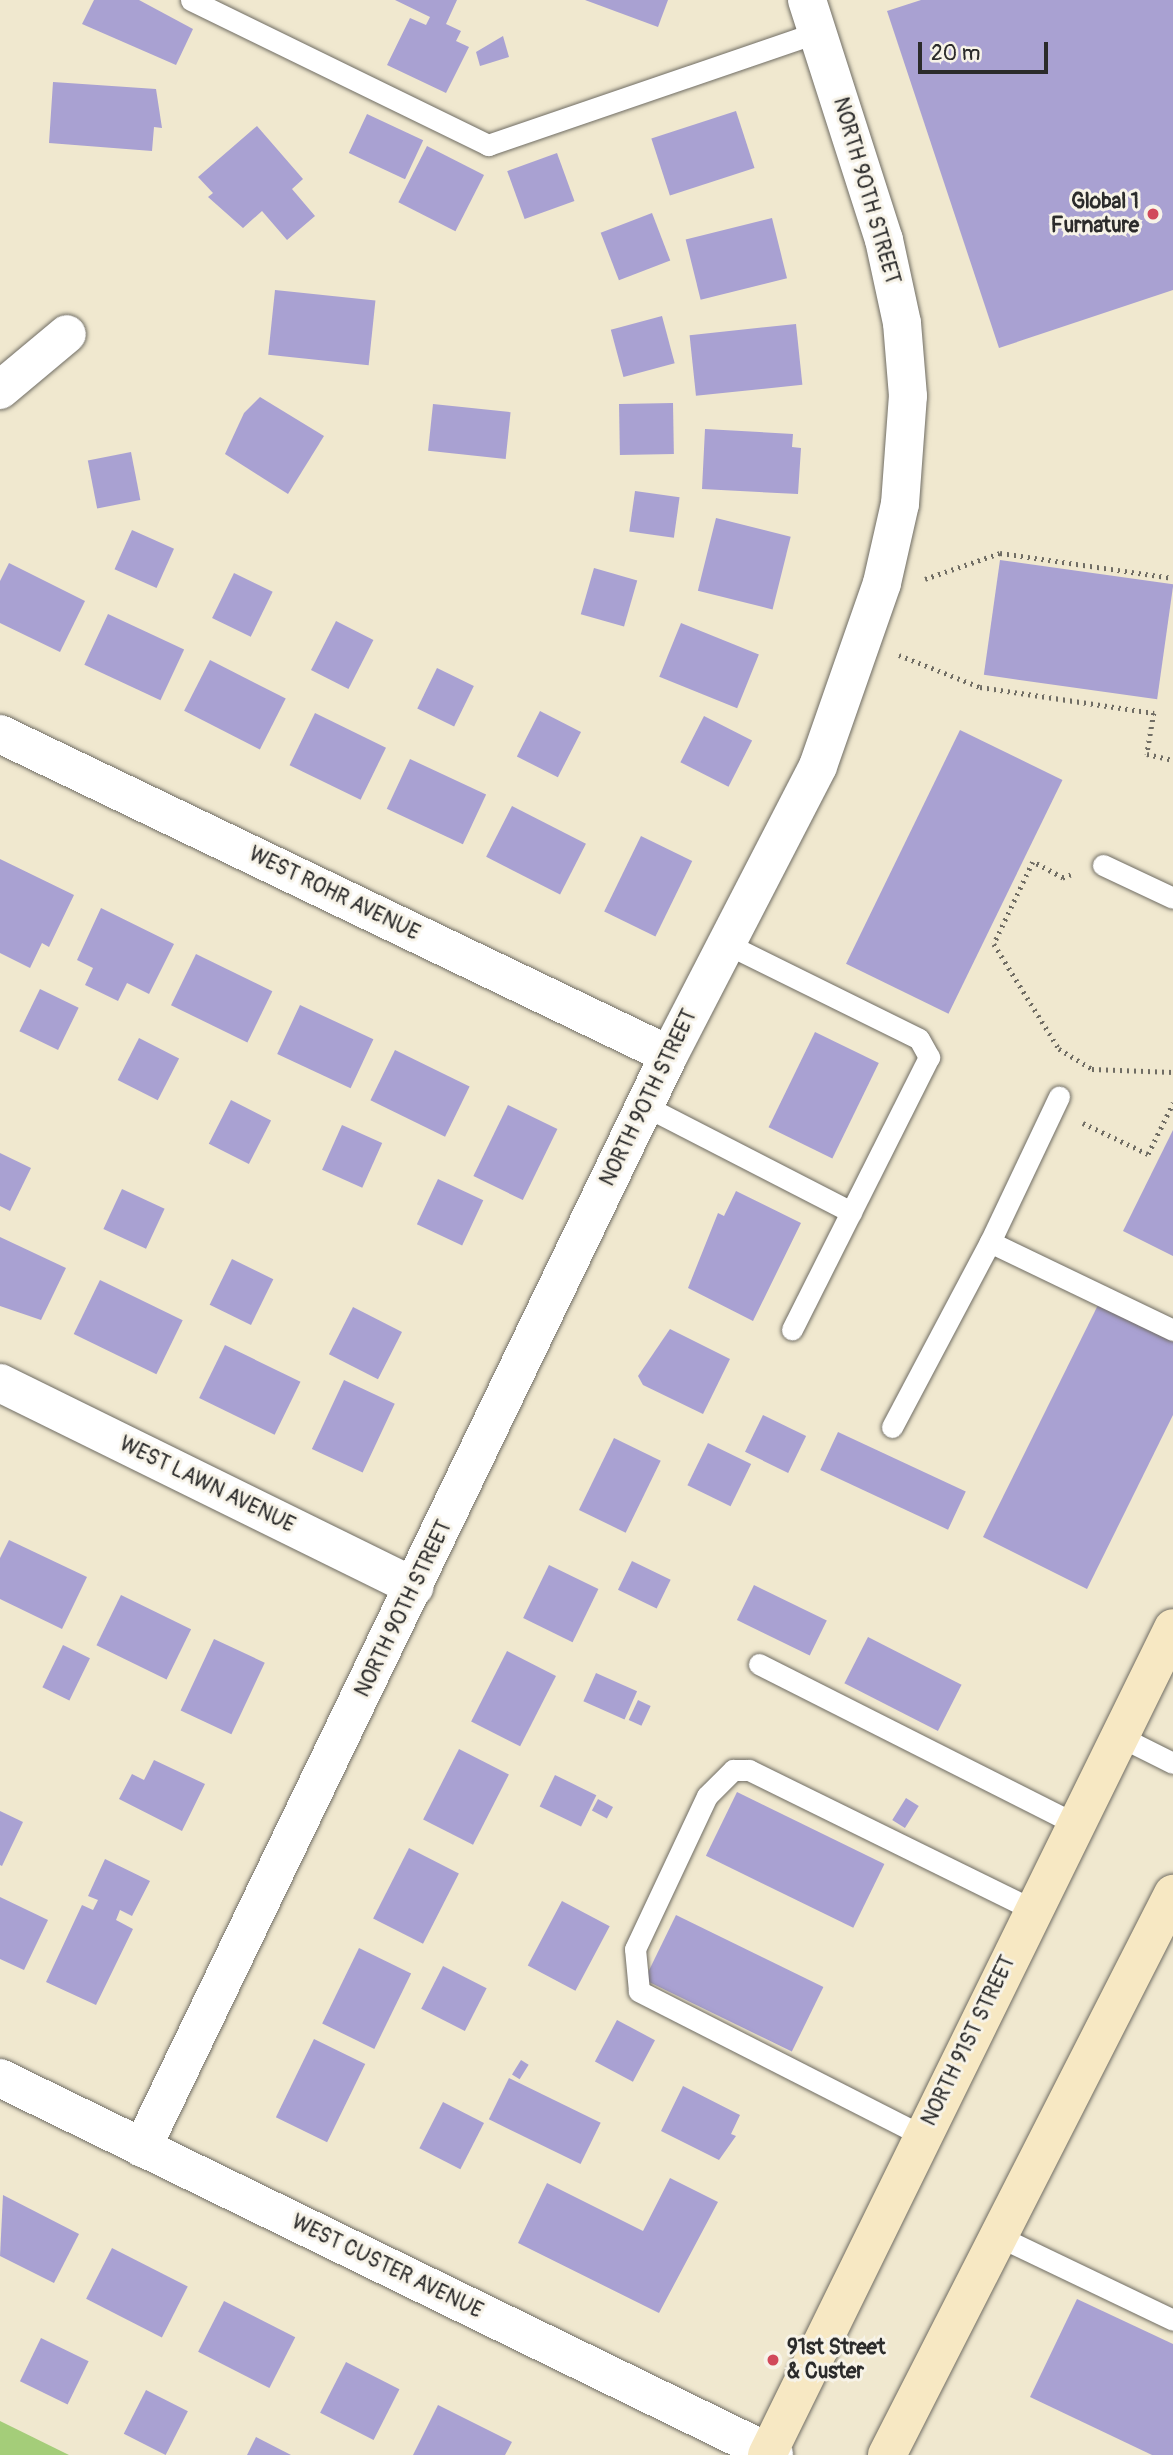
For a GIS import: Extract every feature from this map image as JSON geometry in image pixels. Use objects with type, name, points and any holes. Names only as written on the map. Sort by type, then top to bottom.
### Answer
[{"type":"main road","name":"NORTH 91ST STREET","points":[[770,2454],[1173,1628]]},
{"type":"main road","points":[[887,2455],[1173,1894]]},
{"type":"street","name":"NORTH 90TH STREET","points":[[142,2148],[415,1587],[669,1055],[818,766],[864,641],[882,583],[900,504],[906,423],[902,323],[884,240],[812,16]]},
{"type":"street","points":[[0,390],[67,334]]},
{"type":"street","name":"WEST ROHR AVENUE","points":[[0,734],[669,1055]]},
{"type":"street","name":"WEST LAWN AVENUE","points":[[0,1383],[415,1587]]},
{"type":"street","name":"WEST CUSTER AVENUE","points":[[0,2078],[770,2454]]},
{"type":"lane","points":[[191,0],[488,145],[812,16]]},
{"type":"lane","points":[[1103,865],[1173,898]]},
{"type":"lane","points":[[725,943],[919,1039],[929,1058],[792,1329]]},
{"type":"lane","points":[[892,1427],[990,1242],[1056,1103]]},
{"type":"lane","points":[[645,1106],[851,1212]]},
{"type":"lane","points":[[990,1242],[1173,1330]]},
{"type":"lane","points":[[759,1664],[1076,1824]]},
{"type":"lane","points":[[1119,1736],[1173,1763]]},
{"type":"lane","points":[[923,2136],[639,1991],[635,1949],[707,1796],[733,1770],[749,1770],[1034,1910]]},
{"type":"lane","points":[[998,2236],[1173,2320]]},
{"type":"path","points":[[882,583],[918,581],[1000,553],[1173,578]]},
{"type":"path","points":[[864,641],[980,687],[1154,713],[1147,754],[1173,760]]},
{"type":"path","points":[[1103,865],[1063,878],[1033,862],[994,944],[1059,1049],[1092,1069],[1173,1072]]},
{"type":"path","points":[[1056,1103],[1148,1154],[1173,1103]]},
{"type":"green space","points":[[0,2421],[69,2455],[0,2455]]},
{"type":"building","points":[[94,0],[139,0],[193,29],[176,65],[82,24]]},
{"type":"building","points":[[395,0],[457,0],[446,24],[461,31],[456,41],[469,47],[446,93],[387,65],[410,18],[426,25],[430,17]]},
{"type":"building","points":[[585,0],[668,0],[658,27]]},
{"type":"building","points":[[921,0],[1173,0],[1173,290],[999,348],[887,11]]},
{"type":"building","points":[[503,36],[509,57],[480,66],[476,52]]},
{"type":"building","points":[[53,82],[156,89],[162,128],[154,127],[152,151],[49,143]]},
{"type":"building","points":[[736,111],[755,168],[670,196],[651,139]]},
{"type":"building","points":[[367,114],[423,140],[405,179],[349,153]]},
{"type":"building","points":[[257,126],[303,179],[292,189],[315,216],[287,240],[262,211],[243,228],[208,197],[213,193],[198,177]]},
{"type":"building","points":[[427,146],[484,175],[455,231],[398,202]]},
{"type":"building","points":[[557,153],[574,201],[525,219],[507,171]]},
{"type":"building","points":[[652,213],[670,261],[619,280],[601,233]]},
{"type":"building","points":[[772,218],[787,278],[701,300],[686,240]]},
{"type":"building","points":[[275,290],[375,301],[369,365],[268,355]]},
{"type":"building","points":[[662,316],[675,363],[623,377],[611,330]]},
{"type":"building","points":[[796,324],[802,385],[696,396],[690,335]]},
{"type":"building","points":[[260,397],[324,436],[288,494],[225,454],[244,413]]},
{"type":"building","points":[[673,403],[674,454],[620,455],[619,404]]},
{"type":"building","points":[[433,404],[511,412],[506,459],[428,451]]},
{"type":"building","points":[[705,429],[793,434],[792,447],[801,448],[798,494],[702,489]]},
{"type":"building","points":[[131,452],[140,500],[97,508],[88,460]]},
{"type":"building","points":[[635,491],[680,497],[674,538],[629,532]]},
{"type":"building","points":[[716,518],[791,537],[773,609],[698,591]]},
{"type":"building","points":[[132,530],[174,549],[157,588],[115,569]]},
{"type":"building","points":[[1000,560],[1173,584],[1157,699],[984,675]]},
{"type":"building","points":[[9,563],[85,601],[60,652],[0,623],[0,581]]},
{"type":"building","points":[[594,568],[637,580],[624,627],[581,614]]},
{"type":"building","points":[[234,573],[273,592],[251,637],[212,618]]},
{"type":"building","points":[[108,614],[184,649],[160,700],[84,665]]},
{"type":"building","points":[[336,621],[373,640],[348,689],[311,670]]},
{"type":"building","points":[[681,623],[759,654],[737,708],[659,677]]},
{"type":"building","points":[[210,660],[286,699],[260,749],[184,711]]},
{"type":"building","points":[[437,668],[474,686],[454,726],[417,708]]},
{"type":"building","points":[[540,711],[581,732],[558,777],[517,756]]},
{"type":"building","points":[[315,713],[386,748],[361,800],[290,765]]},
{"type":"building","points":[[704,716],[752,741],[729,787],[680,762]]},
{"type":"building","points":[[960,730],[1062,780],[948,1014],[846,964]]},
{"type":"building","points":[[410,759],[486,794],[463,844],[387,809]]},
{"type":"building","points":[[512,806],[586,844],[560,894],[486,857]]},
{"type":"building","points":[[641,836],[692,861],[655,936],[604,911]]},
{"type":"building","points":[[0,859],[74,895],[49,947],[42,943],[30,968],[0,953]]},
{"type":"building","points":[[101,908],[174,944],[149,994],[127,983],[118,1001],[85,985],[93,968],[77,960]]},
{"type":"building","points":[[196,954],[272,991],[247,1042],[171,1005]]},
{"type":"building","points":[[40,989],[79,1008],[58,1050],[19,1031]]},
{"type":"building","points":[[300,1005],[373,1039],[351,1088],[277,1054]]},
{"type":"building","points":[[815,1032],[879,1063],[832,1158],[769,1127]]},
{"type":"building","points":[[139,1038],[179,1058],[158,1100],[118,1080]]},
{"type":"building","points":[[395,1050],[470,1086],[445,1137],[370,1100]]},
{"type":"building","points":[[231,1100],[271,1120],[249,1164],[209,1144]]},
{"type":"building","points":[[508,1105],[557,1129],[523,1200],[473,1176]]},
{"type":"building","points":[[342,1125],[382,1143],[362,1188],[322,1170]]},
{"type":"building","points":[[1173,1130],[1173,1256],[1123,1231]]},
{"type":"building","points":[[0,1153],[31,1168],[10,1211],[0,1206]]},
{"type":"building","points":[[438,1179],[483,1200],[462,1245],[417,1224]]},
{"type":"building","points":[[122,1189],[165,1209],[146,1249],[103,1229]]},
{"type":"building","points":[[736,1191],[801,1223],[753,1321],[688,1288],[718,1213],[724,1216]]},
{"type":"building","points":[[0,1237],[66,1268],[41,1320],[0,1306]]},
{"type":"building","points":[[232,1259],[273,1279],[251,1325],[210,1305]]},
{"type":"building","points":[[100,1280],[183,1320],[156,1374],[74,1334]]},
{"type":"building","points":[[1098,1305],[1173,1342],[1173,1415],[1087,1589],[983,1537]]},
{"type":"building","points":[[353,1307],[402,1332],[378,1379],[329,1354]]},
{"type":"building","points":[[670,1329],[730,1359],[703,1414],[643,1385],[638,1376]]},
{"type":"building","points":[[225,1345],[300,1382],[275,1435],[199,1398]]},
{"type":"building","points":[[344,1380],[395,1404],[363,1473],[312,1449]]},
{"type":"building","points":[[763,1415],[806,1436],[788,1473],[745,1452]]},
{"type":"building","points":[[838,1432],[966,1492],[948,1530],[820,1470]]},
{"type":"building","points":[[614,1438],[661,1461],[626,1533],[579,1510]]},
{"type":"building","points":[[708,1443],[751,1464],[731,1506],[687,1485]]},
{"type":"building","points":[[9,1540],[87,1577],[62,1629],[0,1599],[0,1558]]},
{"type":"building","points":[[632,1561],[671,1580],[657,1609],[618,1590]]},
{"type":"building","points":[[549,1565],[598,1589],[573,1642],[523,1618]]},
{"type":"building","points":[[754,1585],[827,1621],[810,1656],[737,1620]]},
{"type":"building","points":[[121,1595],[191,1629],[167,1680],[96,1645]]},
{"type":"building","points":[[868,1637],[962,1685],[938,1731],[844,1683]]},
{"type":"building","points":[[214,1639],[265,1663],[231,1734],[181,1711]]},
{"type":"building","points":[[63,1645],[90,1658],[69,1700],[42,1687]]},
{"type":"building","points":[[507,1651],[556,1676],[520,1746],[471,1721]]},
{"type":"building","points":[[596,1673],[637,1691],[625,1720],[583,1701]]},
{"type":"building","points":[[638,1700],[651,1706],[641,1726],[629,1720]]},
{"type":"building","points":[[459,1749],[509,1774],[473,1845],[423,1819]]},
{"type":"building","points":[[154,1760],[205,1784],[182,1831],[119,1799],[132,1774],[144,1780]]},
{"type":"building","points":[[555,1775],[596,1795],[581,1827],[540,1806]]},
{"type":"building","points":[[737,1792],[884,1864],[853,1928],[706,1856]]},
{"type":"building","points":[[906,1798],[919,1806],[905,1828],[892,1820]]},
{"type":"building","points":[[598,1799],[613,1807],[607,1818],[592,1810]]},
{"type":"building","points":[[0,1811],[23,1822],[2,1866],[0,1865]]},
{"type":"building","points":[[409,1848],[459,1873],[423,1944],[373,1918]]},
{"type":"building","points":[[105,1859],[150,1881],[132,1916],[120,1910],[116,1920],[133,1929],[96,2005],[46,1982],[82,1905],[93,1910],[98,1900],[88,1896]]},
{"type":"building","points":[[0,1897],[48,1920],[24,1970],[0,1959]]},
{"type":"building","points":[[562,1901],[610,1926],[575,1991],[528,1965]]},
{"type":"building","points":[[676,1915],[823,1987],[792,2052],[644,1980]]},
{"type":"building","points":[[359,1948],[411,1973],[374,2049],[322,2023]]},
{"type":"building","points":[[443,1966],[487,1988],[465,2031],[421,2009]]},
{"type":"building","points":[[617,2020],[655,2040],[633,2082],[595,2061]]},
{"type":"building","points":[[314,2039],[365,2064],[327,2142],[276,2117]]},
{"type":"building","points":[[521,2060],[529,2065],[520,2079],[512,2074]]},
{"type":"building","points":[[509,2078],[601,2123],[581,2164],[489,2119]]},
{"type":"building","points":[[683,2086],[740,2115],[731,2134],[736,2136],[719,2160],[661,2131]]},
{"type":"building","points":[[443,2102],[484,2123],[460,2169],[419,2148]]},
{"type":"building","points":[[670,2178],[718,2202],[659,2313],[518,2243],[547,2183],[643,2231]]},
{"type":"building","points":[[3,2195],[79,2234],[54,2283],[0,2256]]},
{"type":"building","points":[[112,2248],[188,2287],[162,2337],[86,2299]]},
{"type":"building","points":[[1077,2299],[1173,2344],[1173,2455],[1152,2455],[1030,2397]]},
{"type":"building","points":[[224,2301],[295,2337],[269,2388],[198,2352]]},
{"type":"building","points":[[41,2338],[89,2361],[68,2404],[20,2381]]},
{"type":"building","points":[[346,2362],[399,2389],[374,2440],[320,2413]]},
{"type":"building","points":[[146,2390],[188,2411],[166,2455],[124,2434]]},
{"type":"building","points":[[438,2405],[512,2442],[505,2455],[413,2455]]},
{"type":"building","points":[[256,2437],[291,2455],[247,2455]]},
{"type":"place","name":"Global 1 Furnature","points":[[1153,214]]},
{"type":"place","name":"91st Street & Custer","points":[[773,2360]]}]
